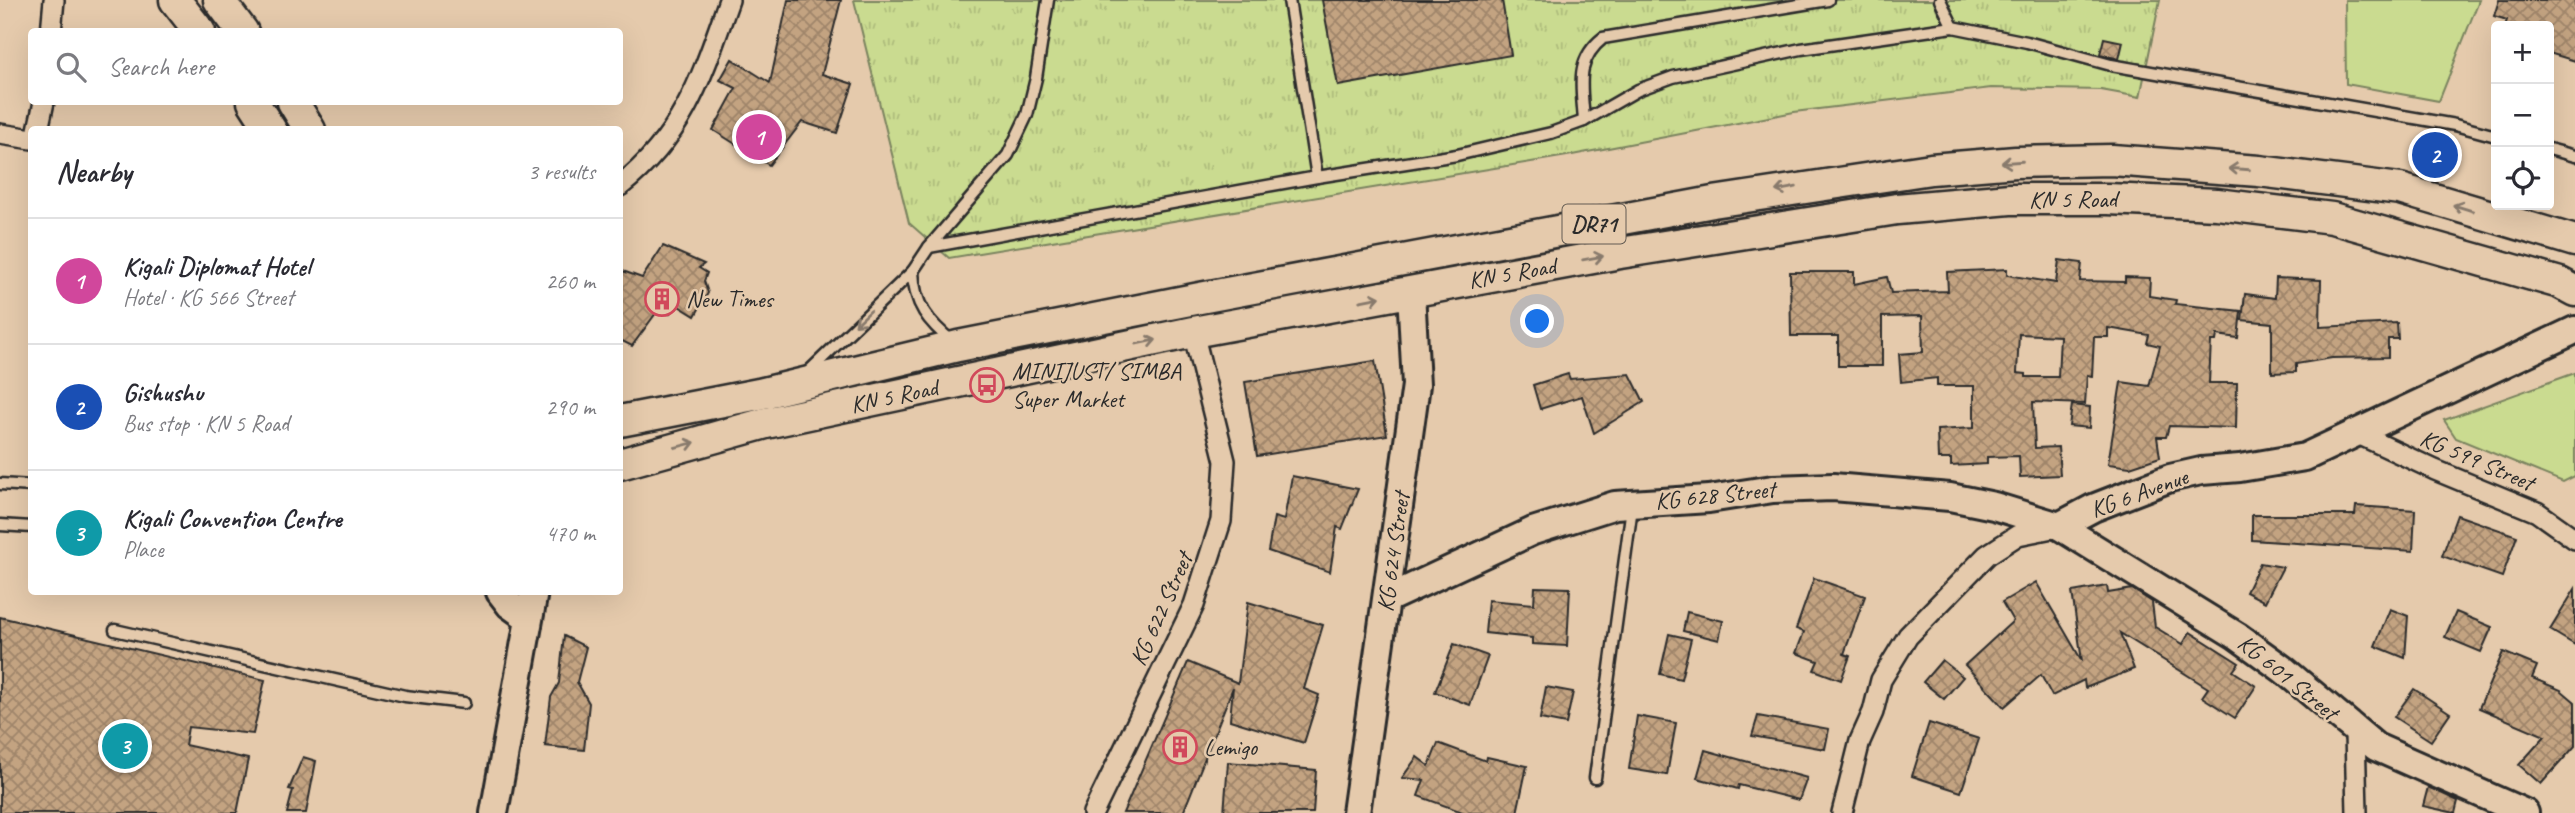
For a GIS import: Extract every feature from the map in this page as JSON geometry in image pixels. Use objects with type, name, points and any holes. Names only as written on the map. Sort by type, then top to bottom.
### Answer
[{"type":"main road","points":[[175,0],[197,28]]},
{"type":"main road","points":[[219,0],[240,28]]},
{"type":"main road","points":[[255,105],[268,126]]},
{"type":"main road","points":[[295,105],[308,126]]},
{"type":"main road","name":"KN 5 Road","points":[[623,463],[653,454],[762,408],[797,384],[958,346],[1780,190],[1931,169],[2016,162],[2112,160],[2246,170],[2400,189],[2575,242]]},
{"type":"main road","name":"KN 5 Road","points":[[623,421],[762,408],[1411,291],[1896,209],[2010,199],[2109,199],[2217,204],[2332,218],[2560,283],[2575,291]]},
{"type":"main road","name":"KG 624 Street","points":[[1356,813],[1416,385],[1411,291]]},
{"type":"main road","name":"KG 6 Avenue","points":[[2059,526],[2105,503],[2170,478],[2201,471],[2241,468],[2305,457],[2575,330]]},
{"type":"main road","points":[[623,472],[653,454]]},
{"type":"main road","name":"KG 628 Street","points":[[1387,599],[1533,531],[1615,505],[1632,503],[1709,499],[1773,489],[1833,487],[1950,497],[1994,506],[2059,526]]},
{"type":"main road","name":"KG 601 Street","points":[[2059,526],[2237,636],[2284,670],[2376,747],[2525,813]]},
{"type":"main road","points":[[502,595],[510,605],[528,618]]},
{"type":"main road","points":[[494,813],[533,595]]},
{"type":"street","points":[[51,28],[54,0]]},
{"type":"street","points":[[623,184],[647,164],[682,117],[706,65],[729,0]]},
{"type":"street","points":[[39,126],[43,105]]},
{"type":"street","points":[[0,134],[28,138]]},
{"type":"street","name":"KG 622 Street","points":[[1093,813],[1194,605],[1221,521],[1225,461],[1193,332]]},
{"type":"street","name":"KG 599 Street","points":[[2356,433],[2435,470],[2537,512],[2575,539]]},
{"type":"street","name":"KG 6 Avenue","points":[[1842,813],[1853,767],[1881,680],[1908,636],[1987,555],[2018,535],[2059,526]]},
{"type":"street","points":[[2355,732],[2357,813]]},
{"type":"lane","points":[[797,384],[821,357],[913,271],[929,247],[1008,155],[1019,135],[1036,78],[1048,0]]},
{"type":"lane","points":[[1289,0],[1317,177]]},
{"type":"lane","points":[[1584,121],[1581,70],[1588,50],[1603,38],[1828,0]]},
{"type":"lane","points":[[1940,0],[1953,27]]},
{"type":"lane","points":[[929,247],[1317,177],[1457,155],[1551,133],[1584,121],[1638,90],[1673,77],[1801,49],[1953,27],[2027,42],[2111,65],[2455,125],[2491,135]]},
{"type":"lane","points":[[2554,150],[2575,156]]},
{"type":"lane","points":[[913,271],[913,290],[919,307],[927,320],[958,346]]},
{"type":"lane","points":[[0,484],[28,486]]},
{"type":"lane","points":[[1595,778],[1632,503]]},
{"type":"lane","points":[[0,525],[28,527]]},
{"type":"lane","points":[[116,630],[405,696],[464,703]]},
{"type":"green space","points":[[854,0],[2160,0],[2140,97],[2101,90],[1991,88],[1794,112],[1567,156],[949,258],[909,223]]},
{"type":"green space","points":[[2345,0],[2479,0],[2439,101],[2346,84]]},
{"type":"green space","points":[[2575,373],[2575,476],[2563,482],[2456,438],[2444,420]]},
{"type":"building","points":[[788,0],[841,0],[822,74],[853,84],[837,133],[802,122],[769,165],[713,130],[736,88],[720,80],[732,59],[770,83]]},
{"type":"building","points":[[1322,0],[1502,0],[1511,55],[1338,86]]},
{"type":"building","points":[[2499,0],[2575,0],[2575,61],[2554,55],[2554,21],[2507,21],[2494,16]]},
{"type":"building","points":[[2104,38],[2123,42],[2119,59],[2100,54]]},
{"type":"building","name":"New Times","points":[[663,246],[704,264],[699,268],[707,273],[704,281],[708,293],[695,316],[677,305],[669,314],[659,309],[632,346],[623,342],[623,271],[642,278]]},
{"type":"building","points":[[2059,260],[2082,263],[2080,281],[2125,282],[2125,277],[2150,278],[2149,296],[2176,300],[2175,304],[2241,311],[2238,338],[2217,335],[2216,341],[2211,341],[2209,383],[2237,383],[2236,428],[2169,426],[2166,437],[2157,437],[2160,457],[2130,467],[2108,464],[2121,382],[2149,386],[2160,346],[2147,343],[2149,335],[2108,328],[2108,337],[2094,337],[2092,376],[2087,375],[2085,404],[2033,402],[2035,448],[2058,447],[2060,475],[2020,477],[2019,456],[1987,457],[1987,464],[1951,466],[1951,459],[1938,459],[1937,430],[1974,428],[1974,386],[1937,386],[1937,378],[1901,382],[1899,354],[1923,352],[1922,316],[1882,317],[1882,366],[1838,366],[1838,336],[1791,336],[1790,272],[1854,272],[1854,284],[1887,277],[1891,293],[1948,291],[1947,272],[2007,269],[2007,275],[2056,283]],"holes":[[[2019,334],[2060,336],[2058,377],[2026,377],[2026,374],[2017,373]]]},
{"type":"building","points":[[2276,278],[2321,280],[2320,327],[2397,323],[2398,339],[2388,339],[2388,357],[2332,358],[2296,364],[2296,372],[2272,373],[2272,323],[2242,320],[2245,294],[2275,298]]},
{"type":"building","points":[[1375,361],[1387,435],[1257,456],[1245,382]]},
{"type":"building","points":[[1568,374],[1570,379],[1630,374],[1644,402],[1594,433],[1582,396],[1540,409],[1533,385]]},
{"type":"building","points":[[2072,405],[2090,407],[2089,428],[2069,426]]},
{"type":"building","points":[[1292,476],[1358,489],[1342,529],[1337,527],[1330,572],[1268,551],[1274,517],[1284,520]]},
{"type":"building","points":[[2356,506],[2415,510],[2413,551],[2252,540],[2252,515],[2355,515]]},
{"type":"building","points":[[2457,515],[2517,536],[2502,577],[2442,556]]},
{"type":"building","points":[[2260,563],[2283,567],[2265,602],[2246,592]]},
{"type":"building","points":[[1814,578],[1865,596],[1844,654],[1850,656],[1841,680],[1814,670],[1818,661],[1796,653],[1804,632],[1796,629]]},
{"type":"building","points":[[2036,582],[2082,661],[2072,592],[2107,586],[2108,593],[2132,589],[2152,602],[2155,627],[2183,644],[2190,632],[2239,663],[2233,671],[2256,686],[2235,718],[2202,697],[2208,688],[2120,633],[2134,669],[2085,688],[2084,680],[2052,696],[2041,675],[2004,707],[1965,665],[2013,621],[2002,602]]},
{"type":"building","points":[[1535,587],[1570,588],[1567,646],[1532,644],[1532,638],[1485,633],[1488,600],[1534,604]]},
{"type":"building","points":[[2575,589],[2575,645],[2550,630]]},
{"type":"building","points":[[1248,602],[1323,625],[1304,689],[1319,695],[1304,743],[1230,720],[1233,687],[1183,813],[1123,813],[1188,662],[1238,683]]},
{"type":"building","points":[[2390,609],[2408,616],[2405,658],[2375,646]]},
{"type":"building","points":[[1687,612],[1723,621],[1719,640],[1683,631]]},
{"type":"building","points":[[2456,612],[2492,627],[2481,652],[2445,637]]},
{"type":"building","points":[[0,617],[265,680],[253,734],[188,727],[185,745],[248,759],[237,813],[0,813]]},
{"type":"building","points":[[1669,634],[1691,639],[1681,679],[1660,674]]},
{"type":"building","points":[[564,636],[586,647],[577,682],[589,703],[584,750],[545,746],[551,697],[559,683]]},
{"type":"building","points":[[1454,644],[1488,656],[1470,705],[1435,692]]},
{"type":"building","points":[[2503,652],[2537,666],[2532,678],[2561,690],[2575,702],[2575,746],[2541,784],[2519,765],[2545,736],[2479,708]]},
{"type":"building","points":[[1942,660],[1963,677],[1944,699],[1923,682]]},
{"type":"building","points":[[1546,687],[1573,692],[1566,724],[1540,719]]},
{"type":"building","points":[[2414,689],[2450,713],[2431,741],[2394,717]]},
{"type":"building","points":[[1637,716],[1676,723],[1667,775],[1629,769]]},
{"type":"building","points":[[1758,716],[1829,729],[1825,749],[1752,736]]},
{"type":"building","points":[[1929,723],[1979,739],[1961,792],[1912,776]]},
{"type":"building","points":[[1438,743],[1486,761],[1487,757],[1527,766],[1517,813],[1465,813],[1418,796],[1424,780],[1402,778],[1417,757],[1429,766]]},
{"type":"building","points":[[1705,750],[1807,778],[1799,800],[1739,785],[1738,789],[1697,778]]},
{"type":"building","points":[[303,757],[316,761],[306,813],[287,813],[293,790],[289,789]]},
{"type":"building","points":[[1228,762],[1316,770],[1313,813],[1224,813]]},
{"type":"building","points":[[2428,787],[2458,801],[2455,813],[2423,806]]},
{"type":"place","name":"Kigali Diplomat Hotel","points":[[759,137]]},
{"type":"place","name":"Gishushu","points":[[2435,155]]},
{"type":"place","name":"New Times","points":[[662,299]]},
{"type":"place","name":"MINIJUST/ SIMBA Super Market","points":[[987,385]]},
{"type":"place","name":"Kigali Convention Centre","points":[[125,746]]},
{"type":"place","name":"Lemigo","points":[[1180,747]]}]
